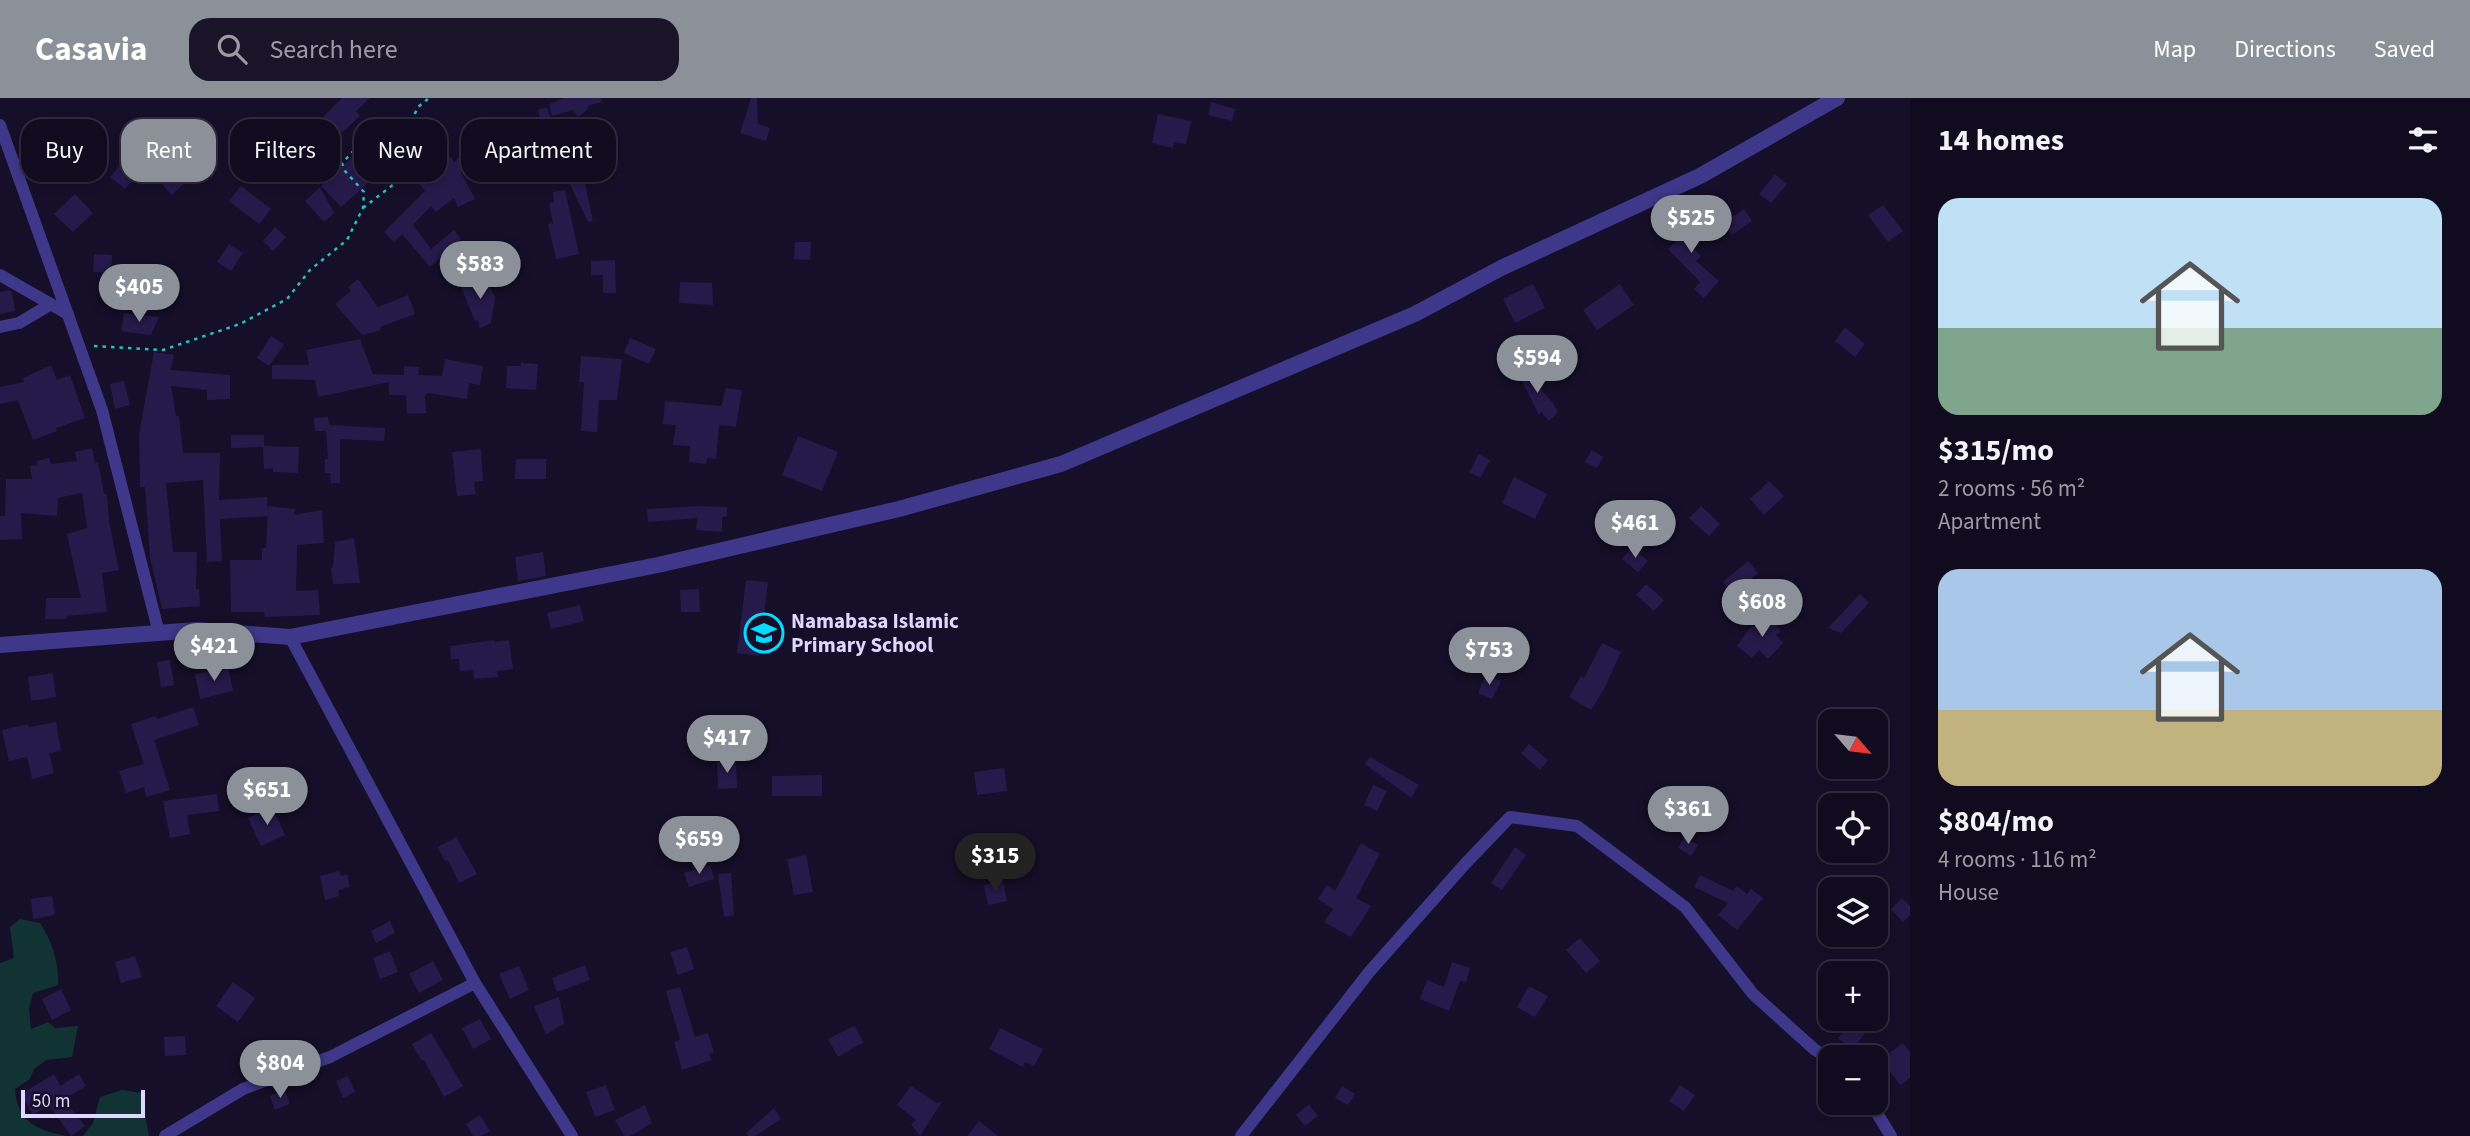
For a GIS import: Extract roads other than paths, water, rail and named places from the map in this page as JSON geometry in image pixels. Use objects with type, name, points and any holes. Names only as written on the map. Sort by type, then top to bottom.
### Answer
[{"type":"street","points":[[0,645],[197,630],[290,637],[659,565],[899,509],[1061,464],[1415,314],[1501,268],[1700,176],[1837,98]]},
{"type":"street","points":[[0,125],[102,410],[159,634]]},
{"type":"street","points":[[0,275],[68,314]]},
{"type":"street","points":[[0,327],[19,323],[51,304]]},
{"type":"street","points":[[290,637],[475,984],[572,1136]]},
{"type":"street","points":[[1241,1136],[1370,971],[1510,817],[1577,826],[1685,907],[1753,994],[1818,1052]]},
{"type":"street","points":[[164,1136],[243,1088],[330,1057],[475,984]]},
{"type":"street","points":[[1878,1115],[1891,1136]]},
{"type":"place","name":"Namabasa Islamic Primary School","points":[[764,633]]}]
